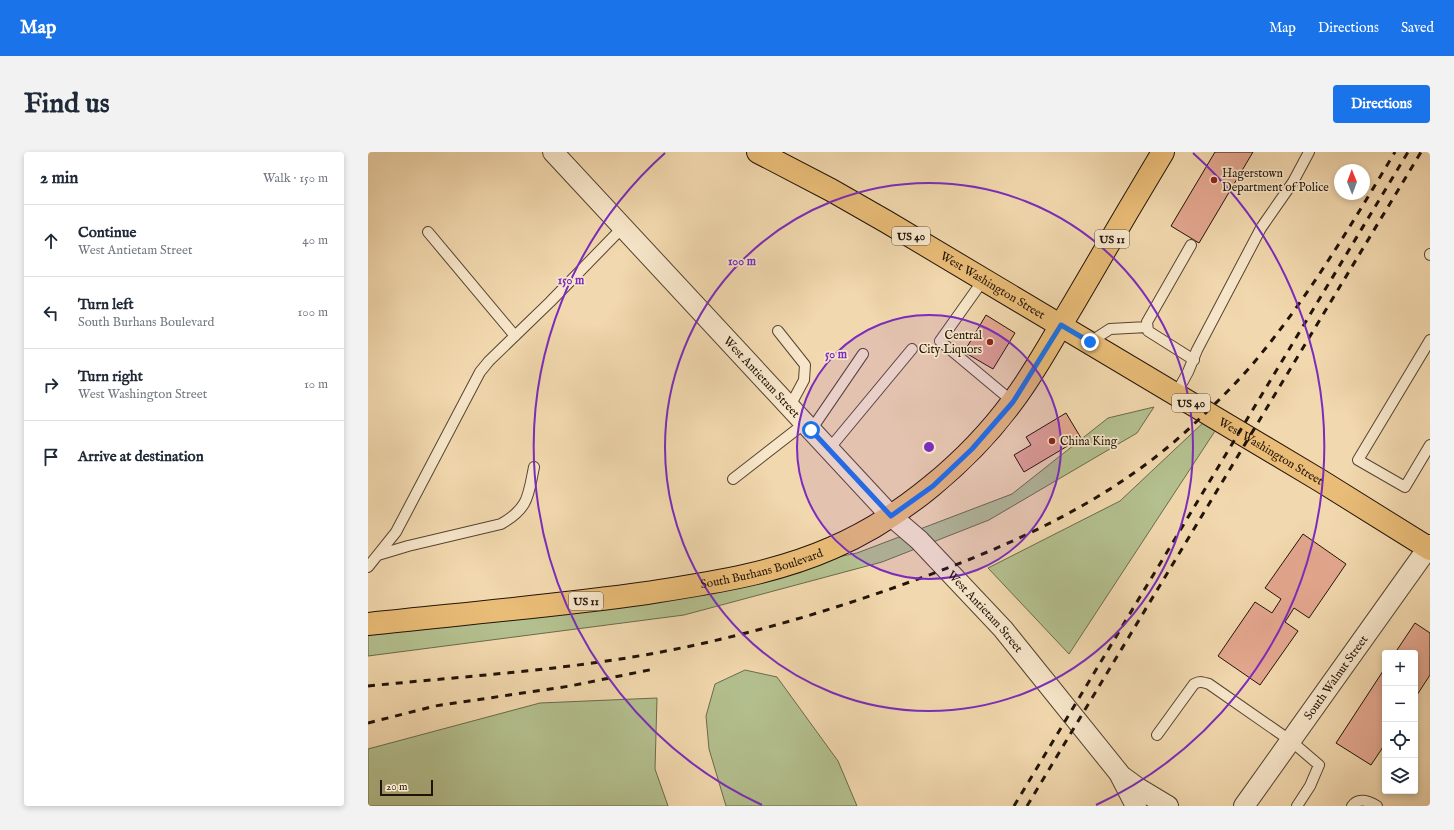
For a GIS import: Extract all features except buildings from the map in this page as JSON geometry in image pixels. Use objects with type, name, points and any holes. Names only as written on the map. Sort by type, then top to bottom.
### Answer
[{"type":"main road","name":"West Washington Street","points":[[758,152],[831,190],[984,279],[1322,481],[1429,548]]},
{"type":"main road","name":"US 11","points":[[1061,325],[1162,152]]},
{"type":"main road","name":"South Burhans Boulevard","points":[[368,624],[589,601],[689,586],[749,576],[800,561],[834,547],[891,516],[933,486],[972,449],[1013,402],[1061,325]]},
{"type":"street","name":"West Antietam Street","points":[[553,152],[891,516],[919,540],[1003,629],[1119,773],[1136,806]]},
{"type":"street","name":"South Walnut Street","points":[[1244,806],[1429,548]]},
{"type":"street","points":[[1119,773],[1138,788],[1168,806]]},
{"type":"lane","points":[[1176,394],[1194,360],[1199,346],[1261,228],[1293,182],[1309,152]]},
{"type":"lane","points":[[368,567],[396,532],[475,380],[489,361],[623,227]]},
{"type":"lane","points":[[428,232],[515,336]]},
{"type":"lane","points":[[1191,246],[1147,322],[1147,327],[1148,330],[1194,360]]},
{"type":"lane","points":[[984,279],[940,342],[1013,402]]},
{"type":"lane","points":[[1090,342],[1110,329],[1147,327]]},
{"type":"lane","points":[[778,331],[806,365],[804,380],[790,406]]},
{"type":"lane","points":[[1430,340],[1358,460],[1405,487],[1430,446]]},
{"type":"lane","points":[[829,449],[912,349]]},
{"type":"lane","points":[[734,479],[808,426],[864,354]]},
{"type":"lane","points":[[378,555],[408,546],[501,524],[513,518],[528,498],[534,467]]},
{"type":"lane","points":[[1157,735],[1194,684],[1198,682],[1209,684],[1291,741],[1319,765],[1310,786],[1297,806]]},
{"type":"lane","points":[[1352,806],[1357,801],[1363,800],[1371,802],[1377,806]]},
{"type":"green space","points":[[1154,407],[1137,433],[989,520],[882,562],[684,615],[368,656],[368,635],[613,604],[857,553],[1012,494],[1108,418]]},
{"type":"green space","points":[[1206,420],[1217,428],[1069,654],[988,568],[1120,501]]},
{"type":"green space","points":[[745,670],[777,677],[838,761],[857,806],[726,806],[709,749],[706,716],[715,684]]},
{"type":"green space","points":[[657,698],[655,769],[668,806],[368,806],[368,749],[540,703]]},
{"type":"railway","points":[[368,686],[518,672],[629,658],[735,636],[837,607],[937,572],[1002,546],[1066,515],[1126,478],[1155,458],[1191,427],[1243,375],[1310,289],[1395,152]]},
{"type":"railway","points":[[1014,806],[1408,152]]},
{"type":"railway","points":[[1027,806],[1421,152]]},
{"type":"railway","points":[[368,723],[435,706],[570,686],[654,669]]},
{"type":"place","name":"Hagerstown Department of Police","points":[[1214,180]]},
{"type":"place","name":"Central City Liquors","points":[[990,342]]},
{"type":"place","name":"China King","points":[[1052,441]]},
{"type":"route","points":[[811,430],[891,516],[933,486],[972,449],[1013,402],[1061,325],[1090,342]]}]
